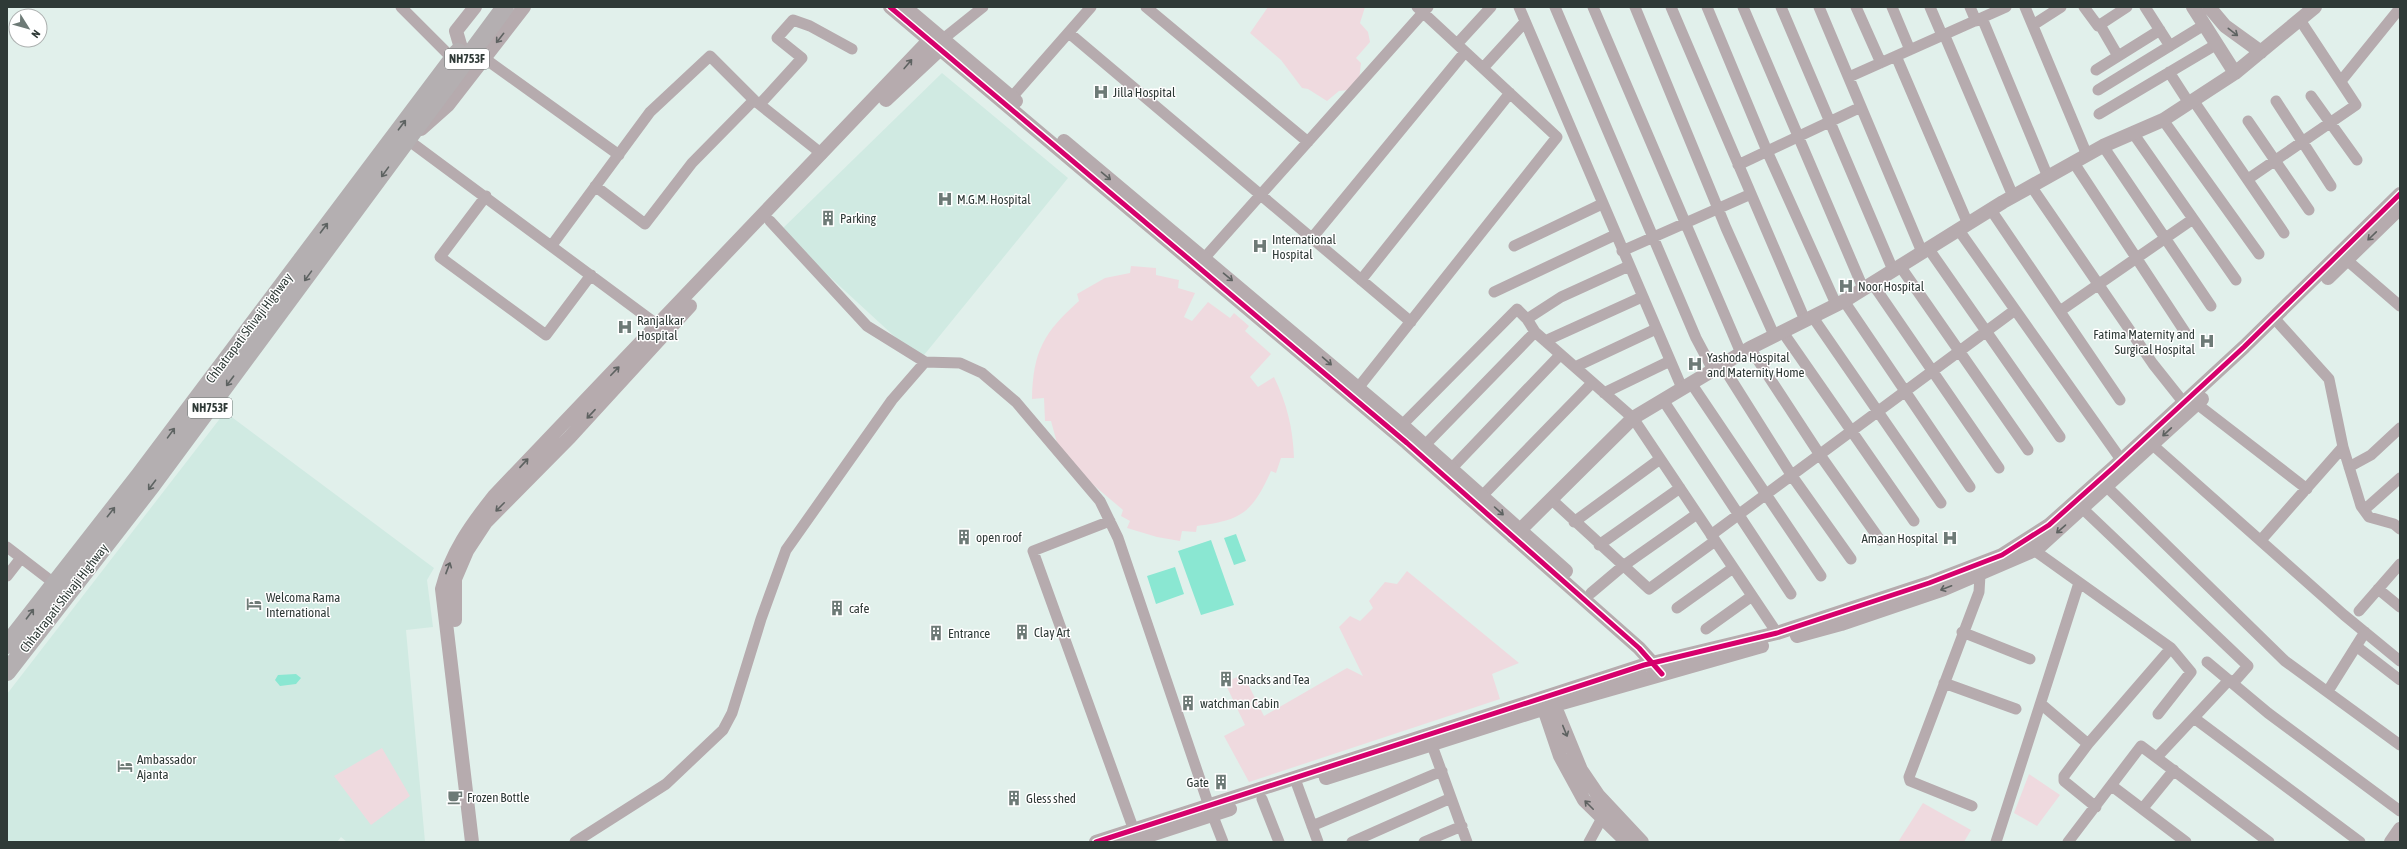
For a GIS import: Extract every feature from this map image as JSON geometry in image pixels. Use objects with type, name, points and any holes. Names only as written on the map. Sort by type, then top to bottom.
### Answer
[{"type":"highway","name":"NH753F","points":[[461,47],[491,7]]},
{"type":"highway","name":"NH753F","points":[[408,140],[505,7]]},
{"type":"highway","name":"Chhatrapati Shivaji Highway","points":[[7,672],[60,589],[139,476],[461,47]]},
{"type":"highway","name":"Chhatrapati Shivaji Highway","points":[[7,645],[60,589],[152,485],[408,140]]},
{"type":"street","points":[[401,7],[461,47]]},
{"type":"street","points":[[461,47],[456,31],[475,7]]},
{"type":"street","points":[[524,7],[448,105],[408,140],[552,245],[662,329]]},
{"type":"street","points":[[890,7],[939,41],[1012,97],[1407,443],[1591,593],[1649,644],[1663,667]]},
{"type":"street","points":[[662,329],[822,154],[939,41],[983,7]]},
{"type":"street","points":[[1012,97],[1091,7]]},
{"type":"street","points":[[1146,7],[1308,142]]},
{"type":"street","points":[[1312,238],[1461,48],[1491,7]]},
{"type":"street","points":[[1519,7],[1670,361],[1766,495],[1821,576]]},
{"type":"street","points":[[1555,7],[1696,338],[1851,559]]},
{"type":"street","points":[[1593,7],[1685,223],[1745,350],[1880,540]]},
{"type":"street","points":[[1635,7],[1718,208],[1778,333],[1914,521]]},
{"type":"street","points":[[1671,7],[1738,165],[1808,318],[1878,412],[1941,503]]},
{"type":"street","points":[[1707,7],[1767,151],[1840,303],[1906,392],[1970,487]]},
{"type":"street","points":[[1743,7],[1868,286],[1932,372],[1999,468]]},
{"type":"street","points":[[1781,7],[1829,122],[1896,268],[1960,351],[2028,450]]},
{"type":"street","points":[[1819,7],[1861,107],[1925,250],[1987,331],[2060,437]]},
{"type":"street","points":[[1856,7],[1881,63]]},
{"type":"street","points":[[1892,7],[1910,50]]},
{"type":"street","points":[[1930,7],[2013,196]]},
{"type":"street","points":[[1970,7],[1979,19],[2048,177]]},
{"type":"street","points":[[1849,77],[2006,7]]},
{"type":"street","points":[[2025,7],[2087,155]]},
{"type":"street","points":[[2033,25],[2061,7]]},
{"type":"street","points":[[2084,7],[2098,26],[2100,25],[2118,56]]},
{"type":"street","points":[[2100,25],[2127,7]]},
{"type":"street","points":[[2145,7],[2170,46]]},
{"type":"street","points":[[2193,7],[2235,72]]},
{"type":"street","points":[[2210,7],[2225,26],[2261,52]]},
{"type":"street","points":[[1516,533],[1633,418],[1745,350],[1840,303],[2013,196],[2103,146],[2163,120],[2235,72],[2300,20],[2312,8]]},
{"type":"street","points":[[2341,81],[2400,8]]},
{"type":"street","points":[[910,9],[939,41],[1201,262],[1358,388],[1425,445],[1482,496],[1516,533],[1633,643],[1663,667]]},
{"type":"street","points":[[1201,262],[1308,142],[1423,9],[1461,48],[1558,137],[1358,388]]},
{"type":"street","points":[[595,186],[646,224],[692,163],[802,58],[777,38],[793,20],[810,26],[852,49]]},
{"type":"street","points":[[2248,179],[2356,105],[2300,20]]},
{"type":"street","points":[[1483,68],[1526,22]]},
{"type":"street","points":[[2098,90],[2204,25]]},
{"type":"street","points":[[2096,70],[2160,30]]},
{"type":"street","points":[[1068,33],[1411,322]]},
{"type":"street","points":[[481,842],[461,722],[442,589],[448,568],[482,519],[494,496],[564,421],[662,329],[770,221],[892,94],[939,41]]},
{"type":"street","points":[[2099,114],[2217,44]]},
{"type":"street","points":[[552,245],[650,112],[710,56],[757,102],[822,154]]},
{"type":"street","points":[[1896,56],[1963,227],[2015,310],[2122,461]]},
{"type":"street","points":[[484,58],[619,155]]},
{"type":"street","points":[[2169,72],[2248,179],[2284,233]]},
{"type":"street","points":[[1361,280],[1510,93]]},
{"type":"street","points":[[2311,96],[2357,160]]},
{"type":"street","points":[[2276,101],[2331,186]]},
{"type":"street","points":[[1738,165],[1861,107]]},
{"type":"street","points":[[2163,120],[2259,254]]},
{"type":"street","points":[[2248,121],[2309,210]]},
{"type":"street","points":[[2133,133],[2236,280]]},
{"type":"street","points":[[2103,146],[2211,306]]},
{"type":"street","points":[[2074,162],[2185,332]]},
{"type":"street","points":[[2031,186],[2153,364],[2190,403],[2307,489]]},
{"type":"street","points":[[1622,251],[1751,194]]},
{"type":"street","points":[[2343,257],[2400,194]]},
{"type":"street","points":[[486,196],[440,257],[546,335],[591,275]]},
{"type":"street","points":[[1514,246],[1602,204]]},
{"type":"street","points":[[1663,667],[1841,624],[1980,575],[2029,546],[2083,509],[2107,488],[2149,442],[2343,257],[2400,208]]},
{"type":"street","points":[[1991,210],[2120,400]]},
{"type":"street","points":[[2060,311],[2194,219]]},
{"type":"street","points":[[770,221],[867,326],[925,362],[960,363],[982,373],[1016,402],[1100,501],[1118,538],[1210,811],[1223,842]]},
{"type":"street","points":[[1494,292],[1615,235]]},
{"type":"street","points":[[2343,257],[2400,304]]},
{"type":"street","points":[[1527,319],[1561,297],[1629,266]]},
{"type":"street","points":[[1545,341],[1642,297]]},
{"type":"street","points":[[1402,425],[1518,309],[1527,319],[1535,332],[1633,418],[1777,633]]},
{"type":"street","points":[[1551,500],[1648,589],[1713,538],[1739,515],[2015,310]]},
{"type":"street","points":[[2277,321],[2329,379],[2349,467],[2364,510],[2369,517],[2394,524],[2400,529]]},
{"type":"street","points":[[1575,367],[1656,329]]},
{"type":"street","points":[[1425,445],[1535,332]]},
{"type":"street","points":[[1451,469],[1560,355]]},
{"type":"street","points":[[1604,393],[1670,361]]},
{"type":"street","points":[[575,842],[666,784],[724,730],[732,713],[761,619],[786,550],[892,400],[925,362]]},
{"type":"street","points":[[1482,496],[1592,383]]},
{"type":"street","points":[[1663,400],[1791,594]]},
{"type":"street","points":[[2349,467],[2370,455],[2400,428]]},
{"type":"street","points":[[1096,842],[1133,837],[1547,702],[1777,633],[1929,583],[2029,546],[2049,525],[2122,461],[2149,442]]},
{"type":"street","points":[[2149,442],[2400,661]]},
{"type":"street","points":[[2261,540],[2344,447]]},
{"type":"street","points":[[1574,522],[1660,459]]},
{"type":"street","points":[[2364,510],[2399,480]]},
{"type":"street","points":[[1599,545],[1680,488]]},
{"type":"street","points":[[2107,488],[2285,661],[2400,745]]},
{"type":"street","points":[[2083,509],[2248,666],[2194,718],[2157,757]]},
{"type":"street","points":[[1591,593],[1623,566],[1697,514]]},
{"type":"street","points":[[1110,521],[1033,551],[1133,837]]},
{"type":"street","points":[[2029,546],[2171,648],[2191,672],[2158,714]]},
{"type":"street","points":[[7,547],[60,589]]},
{"type":"street","points":[[7,576],[21,558]]},
{"type":"street","points":[[2359,611],[2400,564]]},
{"type":"street","points":[[1677,608],[1733,568]]},
{"type":"street","points":[[1972,806],[1909,779],[1962,632],[1979,592],[1980,575]]},
{"type":"street","points":[[1996,842],[2079,583]]},
{"type":"street","points":[[2378,589],[2400,607]]},
{"type":"street","points":[[1706,629],[1752,596]]},
{"type":"street","points":[[1962,632],[2030,658]]},
{"type":"street","points":[[2328,691],[2365,632]]},
{"type":"street","points":[[2356,646],[2400,680]]},
{"type":"street","points":[[2096,807],[2063,779],[2088,744],[2171,648]]},
{"type":"street","points":[[2207,662],[2268,713],[2400,811]]},
{"type":"street","points":[[1944,682],[2016,709]]},
{"type":"street","points":[[1547,702],[1560,756],[1584,800],[1626,842]]},
{"type":"street","points":[[1547,702],[1581,770],[1598,795],[1642,842]]},
{"type":"street","points":[[2041,704],[2088,744]]},
{"type":"street","points":[[2194,718],[2360,842]]},
{"type":"street","points":[[461,722],[472,842]]},
{"type":"street","points":[[1430,740],[1467,842]]},
{"type":"street","points":[[2068,842],[2141,746],[2270,842]]},
{"type":"street","points":[[1312,826],[1442,770]]},
{"type":"street","points":[[2143,808],[2174,770]]},
{"type":"street","points":[[1210,811],[1262,799],[1296,783]]},
{"type":"street","points":[[1296,783],[1318,842]]},
{"type":"street","points":[[2112,786],[2186,842]]},
{"type":"street","points":[[1352,842],[1452,798]]},
{"type":"street","points":[[1262,799],[1279,842]]},
{"type":"street","points":[[1589,842],[1602,818]]},
{"type":"street","points":[[1424,842],[1462,826]]},
{"type":"street","points":[[2391,842],[2400,829]]},
{"type":"shaded area","points":[[1268,7],[1365,7],[1360,23],[1368,32],[1370,42],[1356,58],[1361,63],[1359,80],[1350,90],[1339,91],[1327,101],[1308,89],[1302,88],[1281,60],[1250,33]]},
{"type":"shaded area","points":[[942,73],[1068,178],[920,360],[780,231]]},
{"type":"shaded area","points":[[1131,266],[1156,268],[1156,275],[1179,280],[1178,288],[1195,293],[1184,317],[1192,321],[1208,302],[1230,318],[1234,313],[1249,326],[1245,331],[1271,354],[1250,377],[1258,387],[1274,377],[1286,407],[1291,426],[1294,458],[1281,458],[1276,473],[1271,471],[1258,496],[1251,505],[1244,512],[1225,521],[1197,526],[1196,532],[1182,531],[1180,541],[1157,537],[1127,528],[1130,521],[1121,516],[1123,510],[1084,477],[1057,443],[1051,421],[1045,421],[1044,398],[1032,399],[1033,382],[1038,355],[1049,333],[1067,312],[1079,301],[1077,294],[1105,278],[1130,273]]},
{"type":"shaded area","name":"Welcoma Rama International","points":[[225,412],[434,568],[427,580],[433,627],[406,630],[425,842],[347,842],[341,837],[337,842],[7,842],[7,694]]},
{"type":"shaded area","points":[[1236,534],[1246,561],[1234,565],[1224,538]]},
{"type":"shaded area","points":[[1211,540],[1234,605],[1201,615],[1178,551]]},
{"type":"shaded area","points":[[1175,567],[1184,594],[1156,604],[1147,576]]},
{"type":"shaded area","points":[[1407,571],[1519,663],[1492,674],[1500,699],[1249,782],[1224,736],[1245,725],[1225,683],[1243,674],[1264,716],[1347,668],[1363,676],[1339,627],[1350,616],[1360,621],[1373,608],[1369,601],[1385,582],[1397,584]]},
{"type":"shaded area","points":[[296,674],[301,678],[296,684],[280,686],[275,680],[278,675]]},
{"type":"shaded area","points":[[382,748],[410,796],[371,825],[334,776]]},
{"type":"shaded area","points":[[2029,774],[2060,795],[2037,826],[2014,813]]},
{"type":"shaded area","points":[[1923,803],[1971,830],[1964,842],[1898,842]]},
{"type":"cycle path","points":[[890,7],[1407,443],[1639,648],[1662,674]]},
{"type":"cycle path","points":[[1096,842],[1644,665],[1777,633],[1929,583],[2002,555],[2049,525],[2114,467],[2244,347],[2400,194]]},
{"type":"place","name":"Jilla Hospital","points":[[1101,92]]},
{"type":"place","name":"M.G.M. Hospital","points":[[945,199]]},
{"type":"place","name":"Parking","points":[[828,218]]},
{"type":"place","name":"International Hospital","points":[[1260,246]]},
{"type":"place","name":"Noor Hospital","points":[[1846,286]]},
{"type":"place","name":"Ranjalkar Hospital","points":[[625,327]]},
{"type":"place","name":"Fatima Maternity and Surgical Hospital","points":[[2207,341]]},
{"type":"place","name":"Yashoda Hospital and Maternity Home","points":[[1695,364]]},
{"type":"place","name":"open roof","points":[[964,537]]},
{"type":"place","name":"Amaan Hospital","points":[[1950,538]]},
{"type":"place","name":"Welcoma Rama International","points":[[254,604]]},
{"type":"place","name":"cafe","points":[[837,608]]},
{"type":"place","name":"Clay Art","points":[[1022,632]]},
{"type":"place","name":"Entrance","points":[[936,633]]},
{"type":"place","name":"Snacks and Tea","points":[[1226,679]]},
{"type":"place","name":"watchman Cabin","points":[[1188,703]]},
{"type":"place","name":"Ambassador Ajanta","points":[[125,766]]},
{"type":"place","name":"Gate","points":[[1221,782]]},
{"type":"place","name":"Frozen Bottle","points":[[455,797]]},
{"type":"place","name":"Gless shed","points":[[1014,798]]}]
